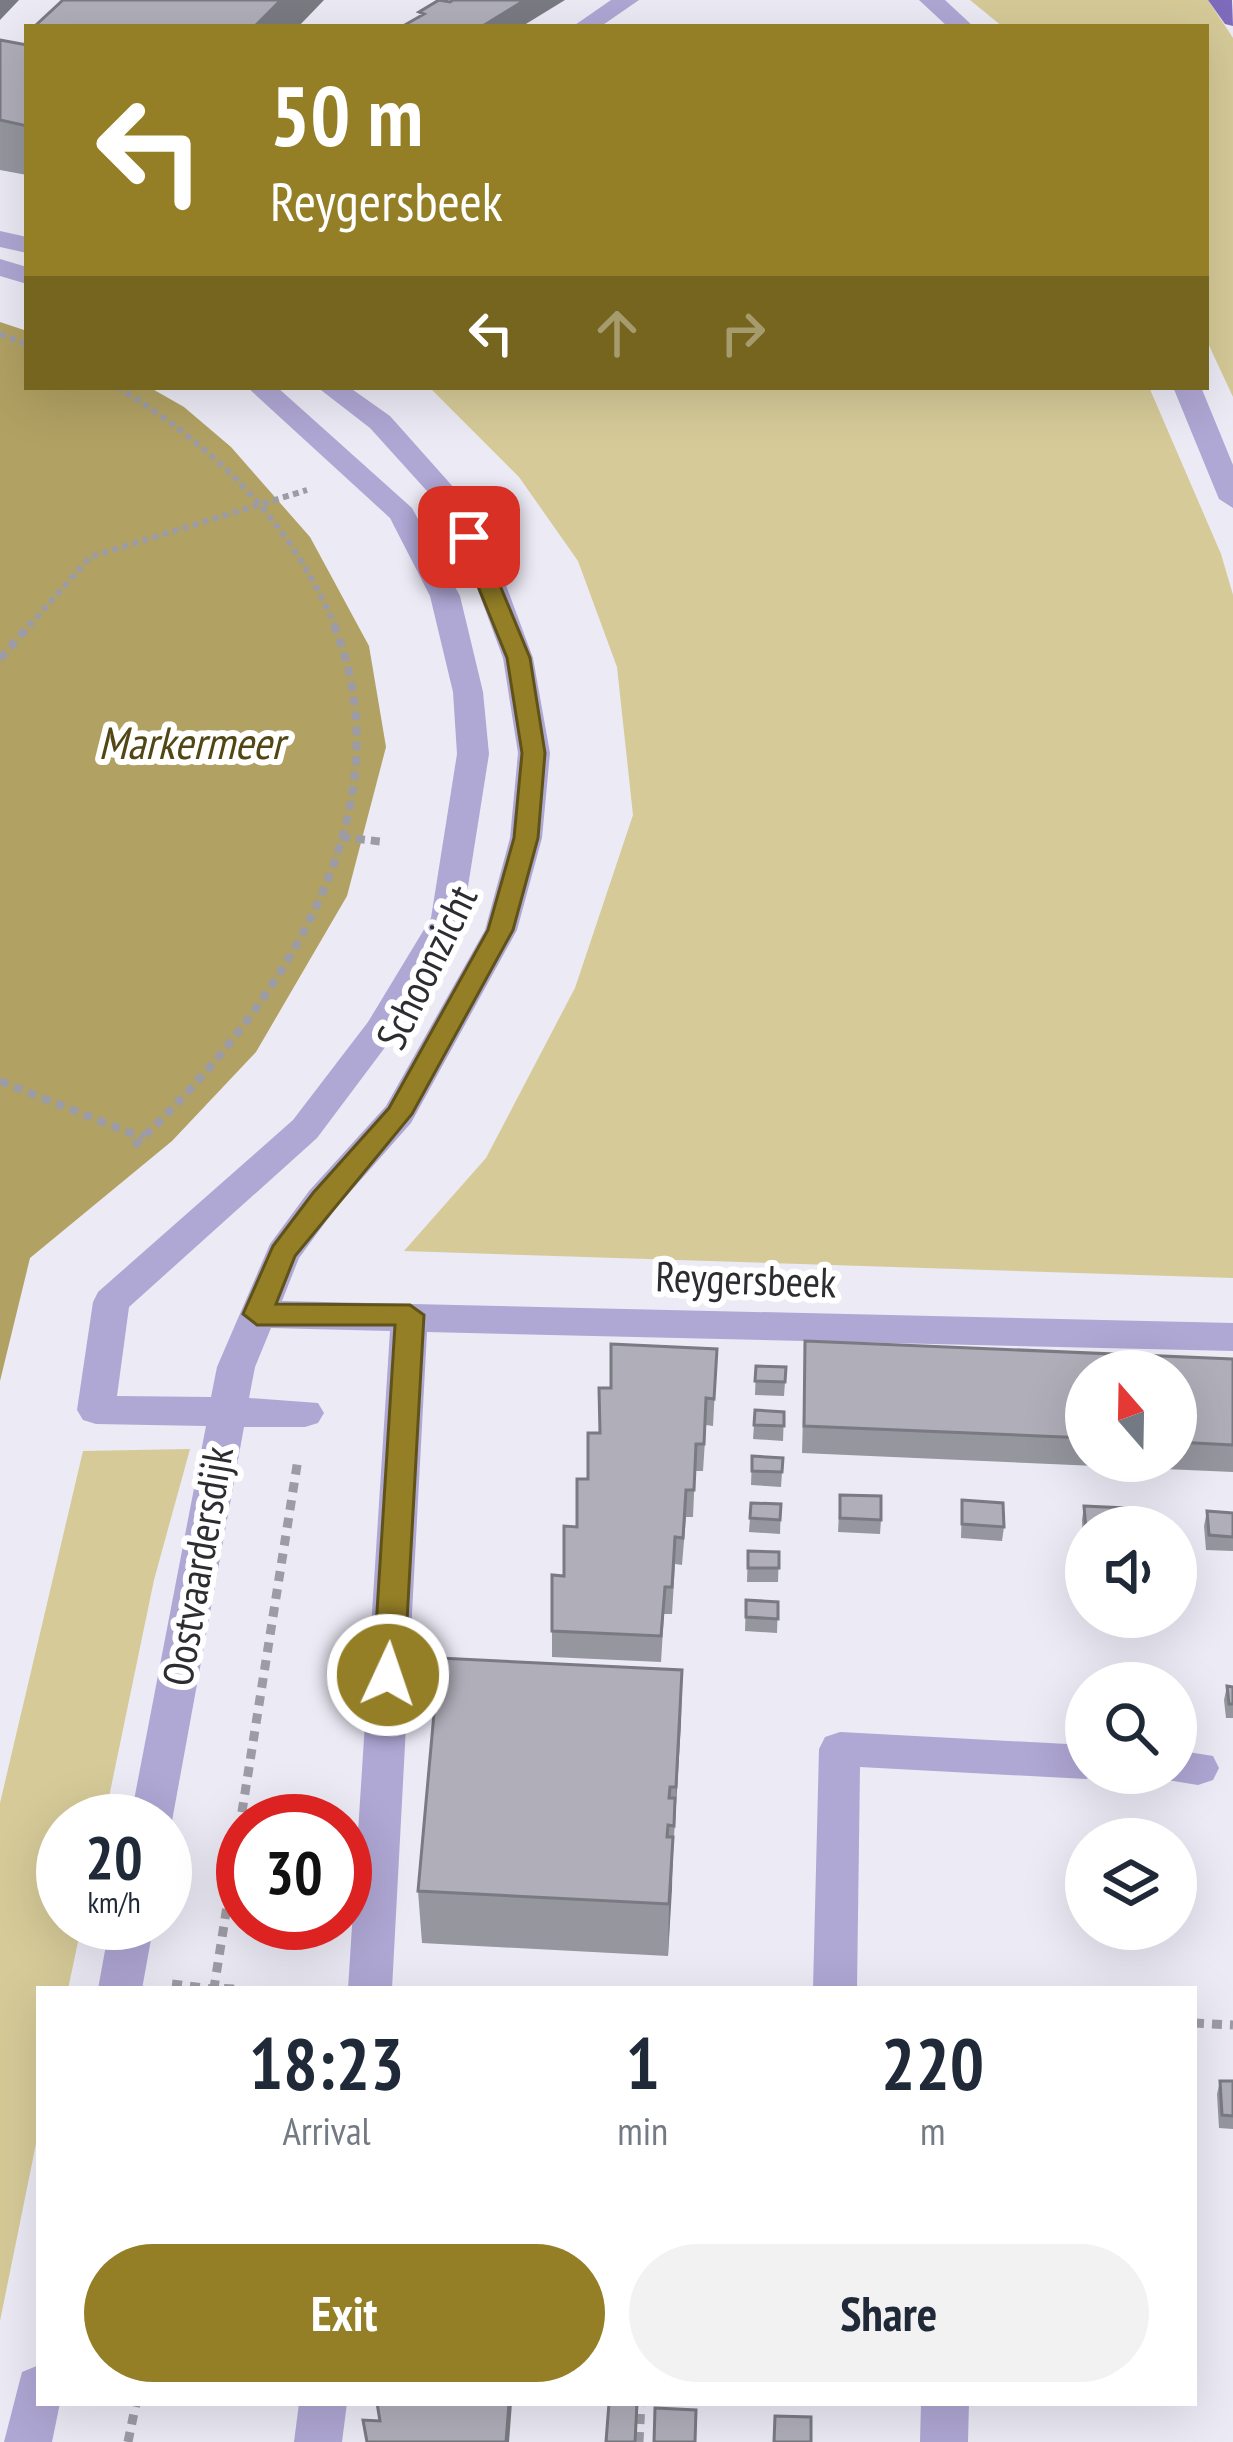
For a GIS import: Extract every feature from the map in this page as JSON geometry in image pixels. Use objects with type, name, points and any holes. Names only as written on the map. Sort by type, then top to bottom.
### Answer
[{"type":"main road","points":[[1220,0],[1233,19]]},
{"type":"street","points":[[589,24],[627,0]]},
{"type":"street","points":[[931,0],[959,24]]},
{"type":"street","points":[[264,390],[402,514],[445,596],[468,692],[473,754],[447,918],[380,1030],[305,1130],[110,1302],[96,1410],[305,1413]]},
{"type":"street","name":"Schoonzicht","points":[[257,1314],[283,1253],[322,1200],[399,1114],[501,930],[526,838],[533,753],[518,658],[488,577],[449,498],[380,422],[335,390]]},
{"type":"street","points":[[1188,390],[1233,499]]},
{"type":"street","name":"Oostvaardersdijk","points":[[156,1794],[226,1412],[236,1367],[257,1314]]},
{"type":"street","name":"Reygersbeek","points":[[257,1314],[1233,1337]]},
{"type":"street","points":[[370,1986],[410,1315]]},
{"type":"street","points":[[835,1986],[839,1749],[1065,1761]]},
{"type":"street","points":[[121,1986],[127,1950]]},
{"type":"street","points":[[28,2442],[36,2403]]},
{"type":"street","points":[[318,2442],[323,2406]]},
{"type":"street","points":[[944,2442],[945,2406]]},
{"type":"path","points":[[122,390],[197,439],[265,504],[294,543],[338,627],[351,676],[356,752],[341,837],[322,894],[248,1026],[134,1146]]},
{"type":"path","points":[[0,659],[90,557],[307,490]]},
{"type":"path","points":[[341,837],[386,842]]},
{"type":"path","points":[[0,1081],[143,1138]]},
{"type":"path","points":[[214,1986],[305,1413]]},
{"type":"path","points":[[1197,2023],[1233,2025]]},
{"type":"path","points":[[128,2442],[135,2406]]},
{"type":"path","points":[[639,2442],[641,2406]]},
{"type":"shaded area","points":[[970,0],[1208,0],[1233,38],[1233,397],[1209,345],[1209,24],[999,24]]},
{"type":"shaded area","points":[[432,390],[1150,390],[1221,554],[1233,595],[1233,1278],[404,1251],[486,1158],[575,988],[633,815],[617,667],[578,561],[519,477]]},
{"type":"shaded area","points":[[190,1449],[154,1580],[110,1794],[36,1794],[36,1950],[76,1950],[69,1986],[36,1986],[36,2144],[0,2321],[0,1803],[83,1451]]},
{"type":"water","name":"Markermeer","points":[[0,322],[24,330],[24,390],[154,390],[184,407],[231,447],[310,537],[369,646],[386,747],[347,896],[256,1052],[172,1141],[30,1258],[0,1381]]},
{"type":"building","points":[[63,0],[281,0],[257,24],[37,24]]},
{"type":"building","points":[[439,0],[525,0],[486,24],[406,24],[424,14],[419,12]]},
{"type":"building","points":[[0,40],[24,44],[24,125],[0,120]]},
{"type":"building","points":[[805,1341],[1065,1352],[1065,1437],[804,1426]]},
{"type":"building","points":[[611,1344],[717,1349],[714,1399],[706,1398],[704,1444],[696,1444],[694,1490],[686,1490],[683,1538],[675,1537],[672,1587],[665,1587],[661,1636],[552,1631],[552,1575],[564,1576],[564,1526],[577,1527],[577,1479],[588,1479],[588,1433],[600,1433],[599,1388],[611,1388]]},
{"type":"building","points":[[1197,1357],[1233,1359],[1233,1445],[1197,1443]]},
{"type":"building","points":[[756,1366],[786,1367],[785,1382],[755,1381]]},
{"type":"building","points":[[755,1410],[784,1412],[784,1426],[754,1425]]},
{"type":"building","points":[[752,1456],[783,1458],[782,1472],[752,1471]]},
{"type":"building","points":[[840,1495],[881,1496],[881,1520],[840,1518]]},
{"type":"building","points":[[962,1500],[1003,1503],[1004,1527],[962,1524]]},
{"type":"building","points":[[751,1503],[781,1504],[780,1520],[750,1518]]},
{"type":"building","points":[[1207,1511],[1233,1513],[1233,1537],[1209,1535]]},
{"type":"building","points":[[748,1551],[779,1552],[779,1568],[748,1568]]},
{"type":"building","points":[[746,1600],[778,1602],[778,1619],[746,1617]]},
{"type":"building","points":[[439,1658],[682,1670],[676,1787],[670,1787],[669,1798],[675,1798],[674,1826],[668,1825],[667,1837],[673,1837],[669,1904],[418,1891]]},
{"type":"building","points":[[1220,2081],[1233,2081],[1233,2116],[1222,2115]]},
{"type":"building","points":[[378,2406],[509,2406],[506,2442],[367,2442],[363,2420],[380,2421]]},
{"type":"building","points":[[609,2406],[637,2406],[635,2442],[606,2442]]},
{"type":"building","points":[[655,2408],[696,2410],[695,2442],[654,2442]]},
{"type":"building","points":[[775,2416],[811,2417],[811,2442],[774,2442]]},
{"type":"route","points":[[388,1675],[410,1315],[257,1314],[283,1253],[322,1200],[399,1114],[501,930],[526,838],[533,753],[518,658],[469,537]]}]
